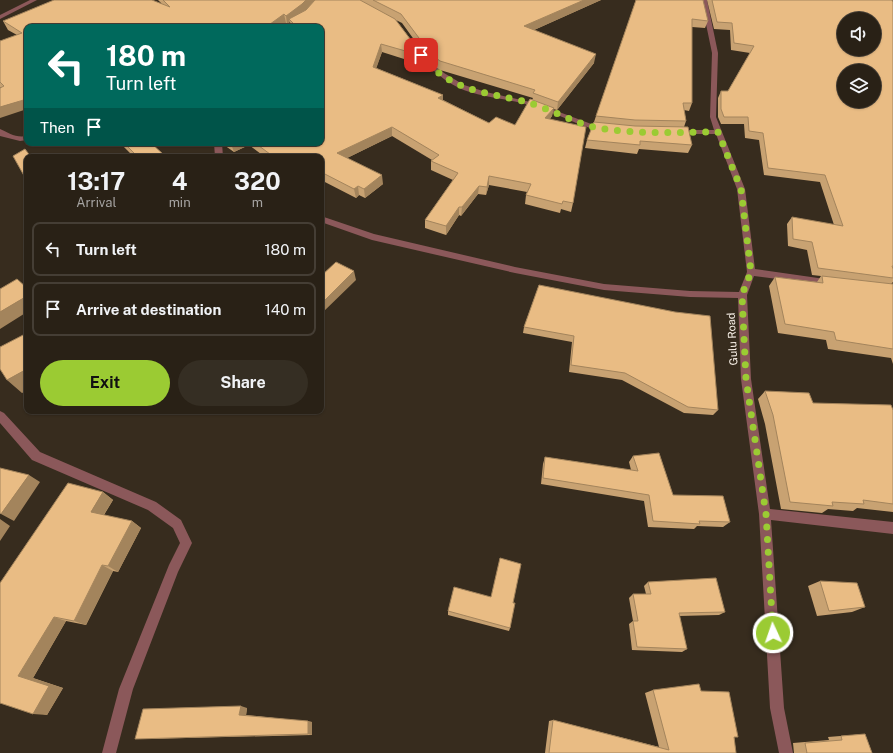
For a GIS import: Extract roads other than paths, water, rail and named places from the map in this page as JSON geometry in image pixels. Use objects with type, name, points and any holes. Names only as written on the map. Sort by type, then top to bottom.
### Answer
[{"type":"street","points":[[0,17],[34,0]]},
{"type":"street","name":"Gulu Road","points":[[704,0],[715,53],[713,117],[741,189],[751,272],[742,295],[746,379],[766,514],[777,708],[786,753]]},
{"type":"street","points":[[412,42],[428,64],[444,78],[457,84],[498,97],[524,102],[593,127],[609,128]]},
{"type":"street","points":[[0,131],[2,134],[20,140],[24,139]]},
{"type":"street","points":[[671,132],[718,132]]},
{"type":"street","points":[[324,221],[372,237],[516,270],[604,287],[690,294],[742,295]]},
{"type":"street","points":[[751,272],[838,283]]},
{"type":"street","points":[[0,416],[36,456],[152,506],[177,524],[186,543],[173,570],[126,689],[109,753]]},
{"type":"street","points":[[766,514],[893,528]]}]
